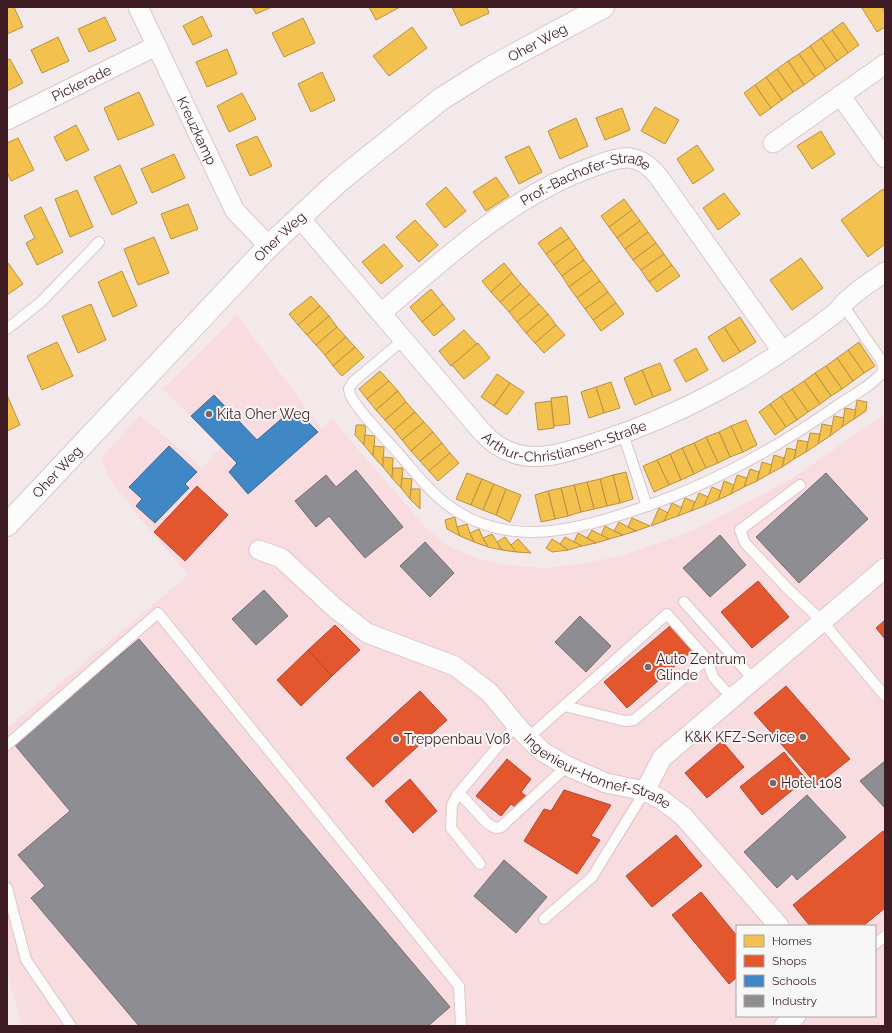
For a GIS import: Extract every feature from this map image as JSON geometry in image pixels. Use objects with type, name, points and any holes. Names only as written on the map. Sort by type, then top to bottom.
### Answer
[{"type":"street","name":"Kreuzkamp","points":[[138,7],[235,211],[269,246]]},
{"type":"street","name":"Oher Weg","points":[[7,526],[269,246],[299,217],[389,139],[441,99],[492,67],[603,7]]},
{"type":"street","name":"Pickerade","points":[[7,120],[156,46]]},
{"type":"street","points":[[773,143],[885,64]]},
{"type":"street","points":[[840,95],[885,158]]},
{"type":"street","name":"Prof.-Bachofer-Straße","points":[[381,313],[471,237],[516,205],[576,173],[617,159],[630,158],[649,166],[658,176],[782,351]]},
{"type":"street","name":"Arthur-Christiansen-Straße","points":[[299,217],[483,433],[496,445],[508,451],[529,457],[546,456],[570,451],[659,420],[698,402],[736,382],[782,351],[834,314],[854,294],[885,272]]},
{"type":"street","name":"Ingenieur-Honnef-Straße","points":[[259,550],[281,558],[335,608],[367,633],[455,666],[489,692],[522,732],[543,752],[567,766],[606,783],[645,791],[662,800],[683,816],[778,925]]},
{"type":"street","points":[[645,791],[662,758],[885,568]]},
{"type":"street","points":[[784,1026],[795,1017]]},
{"type":"lane","points":[[7,329],[42,301],[99,242]]},
{"type":"lane","points":[[403,340],[353,382],[349,389],[350,394],[422,482],[451,507],[469,518],[489,526],[516,532],[537,533],[575,527],[647,506],[710,480],[764,453],[811,424],[880,376],[883,371],[883,363],[843,305]]},
{"type":"lane","points":[[622,434],[647,506]]},
{"type":"lane","points":[[800,485],[740,530],[745,543],[788,589],[822,621],[885,696]]},
{"type":"lane","points":[[684,602],[754,680]]},
{"type":"lane","points":[[7,745],[158,612],[459,986],[461,1026]]},
{"type":"lane","points":[[480,864],[451,828],[452,805],[459,793],[522,732],[564,706],[667,614],[707,659],[713,677],[732,698]]},
{"type":"lane","points":[[564,706],[625,721],[634,720],[707,659]]},
{"type":"lane","points":[[459,793],[488,824],[496,828],[502,827],[567,766]]},
{"type":"lane","points":[[544,919],[592,877],[645,791]]},
{"type":"lane","points":[[7,888],[26,960],[71,1026]]},
{"type":"lane","points":[[876,943],[885,936]]},
{"type":"shaded area","points":[[237,315],[322,429],[332,419],[429,531],[453,548],[479,559],[507,565],[544,568],[580,564],[621,556],[694,530],[788,481],[885,414],[885,1026],[22,1026],[7,972],[7,728],[188,575],[149,530],[109,478],[102,461],[105,454],[140,415],[202,468],[221,447],[163,389]]},
{"type":"building: Homes","points":[[7,7],[14,7],[23,27],[7,34]]},
{"type":"building: Homes","points":[[252,7],[272,7],[256,14]]},
{"type":"building: Homes","points":[[369,7],[400,7],[376,20]]},
{"type":"building: Homes","points":[[452,7],[487,7],[489,13],[461,26]]},
{"type":"building: Homes","points":[[882,7],[885,12],[885,27],[877,32],[862,8]]},
{"type":"building: Homes","points":[[202,16],[212,36],[193,45],[183,26]]},
{"type":"building: Homes","points":[[105,17],[116,40],[89,52],[78,29]]},
{"type":"building: Homes","points":[[303,18],[315,43],[284,57],[272,33]]},
{"type":"building: Homes","points":[[843,22],[859,45],[848,53],[832,30]]},
{"type":"building: Homes","points":[[412,27],[427,48],[389,76],[373,56]]},
{"type":"building: Homes","points":[[832,30],[848,53],[837,61],[821,38]]},
{"type":"building: Homes","points":[[58,37],[69,61],[42,73],[31,50]]},
{"type":"building: Homes","points":[[821,38],[837,61],[826,69],[810,46]]},
{"type":"building: Homes","points":[[810,46],[826,69],[815,77],[799,54]]},
{"type":"building: Homes","points":[[227,49],[237,74],[207,87],[196,62]]},
{"type":"building: Homes","points":[[799,54],[815,77],[804,85],[788,61]]},
{"type":"building: Homes","points":[[10,59],[23,83],[7,91],[7,60]]},
{"type":"building: Homes","points":[[788,61],[804,85],[793,92],[777,69]]},
{"type":"building: Homes","points":[[777,69],[793,92],[782,100],[766,77]]},
{"type":"building: Homes","points":[[322,72],[335,100],[311,112],[298,84]]},
{"type":"building: Homes","points":[[766,77],[782,100],[771,108],[755,85]]},
{"type":"building: Homes","points":[[755,85],[771,108],[760,116],[744,93]]},
{"type":"building: Homes","points":[[139,92],[154,125],[118,140],[104,108]]},
{"type":"building: Homes","points":[[242,93],[256,119],[229,132],[217,106]]},
{"type":"building: Homes","points":[[655,107],[679,120],[665,144],[641,131]]},
{"type":"building: Homes","points":[[622,108],[630,130],[605,140],[596,118]]},
{"type":"building: Homes","points":[[576,118],[588,146],[560,159],[548,131]]},
{"type":"building: Homes","points":[[76,125],[89,150],[66,161],[54,137]]},
{"type":"building: Homes","points":[[821,131],[835,154],[812,169],[797,146]]},
{"type":"building: Homes","points":[[257,136],[272,166],[250,176],[236,145]]},
{"type":"building: Homes","points":[[18,138],[34,170],[11,181],[7,172],[7,143]]},
{"type":"building: Homes","points":[[697,145],[714,170],[693,184],[677,159]]},
{"type":"building: Homes","points":[[529,146],[542,172],[519,184],[505,157]]},
{"type":"building: Homes","points":[[174,154],[185,178],[152,193],[141,169]]},
{"type":"building: Homes","points":[[120,165],[137,203],[112,215],[94,177]]},
{"type":"building: Homes","points":[[496,177],[509,196],[486,211],[473,192]]},
{"type":"building: Homes","points":[[446,187],[466,211],[445,228],[426,204]]},
{"type":"building: Homes","points":[[883,189],[885,192],[885,244],[868,257],[841,220]]},
{"type":"building: Homes","points":[[77,190],[93,227],[70,237],[55,199]]},
{"type":"building: Homes","points":[[724,193],[740,214],[718,230],[703,208]]},
{"type":"building: Homes","points":[[624,199],[632,210],[609,227],[601,216]]},
{"type":"building: Homes","points":[[188,204],[198,229],[171,239],[161,214]]},
{"type":"building: Homes","points":[[41,207],[63,252],[37,265],[26,243],[35,238],[24,216]]},
{"type":"building: Homes","points":[[632,210],[640,221],[617,238],[609,227]]},
{"type":"building: Homes","points":[[415,220],[438,245],[419,262],[396,237]]},
{"type":"building: Homes","points":[[640,221],[648,232],[625,249],[617,238]]},
{"type":"building: Homes","points":[[561,227],[569,238],[546,254],[538,243]]},
{"type":"building: Homes","points":[[648,232],[656,243],[633,260],[625,249]]},
{"type":"building: Homes","points":[[154,237],[169,273],[138,285],[124,249]]},
{"type":"building: Homes","points":[[569,238],[576,248],[554,265],[546,254]]},
{"type":"building: Homes","points":[[656,243],[664,254],[641,270],[633,260]]},
{"type":"building: Homes","points":[[384,244],[403,266],[381,284],[362,262]]},
{"type":"building: Homes","points":[[576,248],[584,260],[562,276],[554,265]]},
{"type":"building: Homes","points":[[664,254],[672,265],[649,282],[641,270]]},
{"type":"building: Homes","points":[[801,258],[823,288],[792,310],[770,280]]},
{"type":"building: Homes","points":[[584,260],[592,270],[569,287],[562,276]]},
{"type":"building: Homes","points":[[7,263],[23,284],[7,295]]},
{"type":"building: Homes","points":[[504,263],[512,273],[491,292],[482,281]]},
{"type":"building: Homes","points":[[672,265],[680,276],[657,292],[649,282]]},
{"type":"building: Homes","points":[[592,270],[600,281],[577,298],[569,287]]},
{"type":"building: Homes","points":[[122,271],[137,306],[113,317],[98,282]]},
{"type":"building: Homes","points":[[512,273],[521,284],[500,302],[491,292]]},
{"type":"building: Homes","points":[[600,281],[608,292],[585,309],[577,298]]},
{"type":"building: Homes","points":[[521,284],[530,294],[509,312],[500,302]]},
{"type":"building: Homes","points":[[431,289],[443,304],[422,322],[410,307]]},
{"type":"building: Homes","points":[[608,292],[616,303],[593,320],[585,309]]},
{"type":"building: Homes","points":[[530,294],[539,304],[517,322],[509,312]]},
{"type":"building: Homes","points":[[311,296],[320,306],[298,325],[289,314]]},
{"type":"building: Homes","points":[[616,303],[624,314],[601,331],[593,320]]},
{"type":"building: Homes","points":[[91,304],[106,340],[78,353],[62,316]]},
{"type":"building: Homes","points":[[443,304],[455,319],[434,336],[422,322]]},
{"type":"building: Homes","points":[[539,304],[548,314],[526,333],[517,322]]},
{"type":"building: Homes","points":[[320,306],[329,316],[307,335],[298,325]]},
{"type":"building: Homes","points":[[548,314],[556,325],[535,343],[526,333]]},
{"type":"building: Homes","points":[[329,316],[337,327],[316,345],[307,335]]},
{"type":"building: Homes","points":[[740,317],[756,342],[740,352],[724,327]]},
{"type":"building: Homes","points":[[556,325],[565,335],[544,353],[535,343]]},
{"type":"building: Homes","points":[[337,327],[346,337],[325,355],[316,345]]},
{"type":"building: Homes","points":[[724,327],[740,352],[723,362],[708,337]]},
{"type":"building: Homes","points":[[464,330],[477,344],[451,366],[439,351]]},
{"type":"building: Homes","points":[[346,337],[355,347],[333,366],[325,355]]},
{"type":"building: Homes","points":[[57,342],[73,376],[42,390],[27,356]]},
{"type":"building: Homes","points":[[859,342],[875,366],[864,373],[848,350]]},
{"type":"building: Homes","points":[[478,343],[490,358],[464,379],[452,365]]},
{"type":"building: Homes","points":[[355,347],[364,357],[342,376],[333,366]]},
{"type":"building: Homes","points":[[696,348],[708,370],[686,382],[674,360]]},
{"type":"building: Homes","points":[[848,350],[864,373],[853,381],[837,358]]},
{"type":"building: Homes","points":[[837,358],[853,381],[842,389],[826,366]]},
{"type":"building: Homes","points":[[660,363],[671,390],[653,397],[642,370]]},
{"type":"building: Homes","points":[[826,366],[842,389],[831,396],[815,373]]},
{"type":"building: Homes","points":[[642,370],[653,397],[635,405],[624,378]]},
{"type":"building: Homes","points":[[380,371],[389,381],[367,399],[359,389]]},
{"type":"building: Homes","points":[[815,373],[831,396],[820,404],[804,381]]},
{"type":"building: Homes","points":[[497,374],[510,383],[494,406],[481,397]]},
{"type":"building: Homes","points":[[389,381],[398,391],[376,410],[367,399]]},
{"type":"building: Homes","points":[[804,381],[820,404],[808,412],[792,389]]},
{"type":"building: Homes","points":[[611,382],[620,408],[604,413],[596,387]]},
{"type":"building: Homes","points":[[510,383],[524,392],[507,415],[494,406]]},
{"type":"building: Homes","points":[[596,387],[604,413],[589,418],[581,392]]},
{"type":"building: Homes","points":[[792,389],[808,412],[797,420],[781,396]]},
{"type":"building: Homes","points":[[398,391],[406,402],[385,420],[376,410]]},
{"type":"building: Homes","points":[[7,395],[20,425],[7,431]]},
{"type":"building: Homes","points":[[567,396],[570,424],[554,426],[551,398]]},
{"type":"building: Homes","points":[[781,396],[797,420],[786,427],[770,404]]},
{"type":"building: Homes","points":[[857,400],[867,402],[866,411],[854,419]]},
{"type":"building: Homes","points":[[551,401],[554,428],[538,430],[535,403]]},
{"type":"building: Homes","points":[[406,402],[415,412],[394,430],[385,420]]},
{"type":"building: Homes","points":[[770,404],[786,427],[775,435],[759,412]]},
{"type":"building: Homes","points":[[845,408],[856,410],[854,419],[842,427]]},
{"type":"building: Homes","points":[[415,412],[424,422],[402,440],[394,430]]},
{"type":"building: Homes","points":[[834,416],[844,418],[842,427],[830,436]]},
{"type":"building: Homes","points":[[746,420],[757,445],[743,452],[731,426]]},
{"type":"building: Homes","points":[[424,422],[433,432],[411,451],[402,440]]},
{"type":"building: Homes","points":[[822,424],[832,426],[830,436],[818,444]]},
{"type":"building: Homes","points":[[356,425],[366,425],[364,445],[355,435]]},
{"type":"building: Homes","points":[[731,426],[743,452],[730,457],[719,432]]},
{"type":"building: Homes","points":[[433,432],[442,443],[420,461],[411,451]]},
{"type":"building: Homes","points":[[719,432],[730,457],[718,463],[706,437]]},
{"type":"building: Homes","points":[[810,433],[820,434],[818,444],[806,452]]},
{"type":"building: Homes","points":[[365,435],[375,436],[373,456],[364,445]]},
{"type":"building: Homes","points":[[706,437],[718,463],[706,468],[694,443]]},
{"type":"building: Homes","points":[[798,440],[808,442],[806,452],[794,459]]},
{"type":"building: Homes","points":[[442,443],[450,453],[429,471],[420,461]]},
{"type":"building: Homes","points":[[694,443],[706,468],[694,474],[682,448]]},
{"type":"building: Homes","points":[[374,446],[384,447],[383,467],[373,456]]},
{"type":"building: Homes","points":[[682,448],[694,474],[681,480],[670,454]]},
{"type":"building: Homes","points":[[787,448],[796,450],[794,459],[782,467]]},
{"type":"building: Homes","points":[[450,453],[459,463],[438,481],[429,471]]},
{"type":"building: Homes","points":[[670,454],[681,480],[669,485],[657,460]]},
{"type":"building: Homes","points":[[774,455],[784,458],[782,467],[769,474]]},
{"type":"building: Homes","points":[[383,457],[393,458],[392,478],[383,467]]},
{"type":"building: Homes","points":[[657,460],[669,485],[654,492],[643,466]]},
{"type":"building: Homes","points":[[762,462],[772,465],[769,474],[757,481]]},
{"type":"building: Homes","points":[[393,468],[403,468],[401,488],[392,478]]},
{"type":"building: Homes","points":[[750,469],[759,472],[757,481],[744,487]]},
{"type":"building: Homes","points":[[626,472],[633,499],[620,503],[613,475]]},
{"type":"building: Homes","points":[[467,473],[482,479],[471,505],[456,499]]},
{"type":"building: Homes","points":[[613,475],[620,503],[607,506],[600,479]]},
{"type":"building: Homes","points":[[737,475],[747,478],[744,487],[731,494]]},
{"type":"building: Homes","points":[[402,478],[412,479],[410,499],[401,488]]},
{"type":"building: Homes","points":[[482,479],[494,484],[483,510],[471,505]]},
{"type":"building: Homes","points":[[600,479],[607,506],[594,509],[587,482]]},
{"type":"building: Homes","points":[[724,481],[734,485],[731,494],[718,500]]},
{"type":"building: Homes","points":[[587,482],[594,509],[581,512],[574,485]]},
{"type":"building: Homes","points":[[494,484],[506,489],[496,515],[483,510]]},
{"type":"building: Homes","points":[[574,485],[581,512],[568,516],[561,488]]},
{"type":"building: Homes","points":[[712,487],[721,491],[718,500],[704,506]]},
{"type":"building: Homes","points":[[561,488],[568,516],[555,519],[548,491]]},
{"type":"building: Homes","points":[[411,489],[420,489],[420,509],[410,499]]},
{"type":"building: Homes","points":[[506,489],[521,495],[510,522],[496,515]]},
{"type":"building: Homes","points":[[548,491],[555,519],[541,522],[535,495]]},
{"type":"building: Homes","points":[[699,493],[708,497],[704,506],[691,511]]},
{"type":"building: Homes","points":[[685,498],[695,502],[691,511],[678,516]]},
{"type":"building: Homes","points":[[672,503],[682,508],[678,516],[664,521]]},
{"type":"building: Homes","points":[[659,508],[668,513],[664,521],[651,526]]},
{"type":"building: Homes","points":[[455,517],[460,536],[447,529],[445,520]]},
{"type":"building: Homes","points":[[632,518],[650,526],[636,531],[628,527]]},
{"type":"building: Homes","points":[[619,522],[636,531],[623,535],[614,531]]},
{"type":"building: Homes","points":[[467,524],[474,542],[460,536],[457,527]]},
{"type":"building: Homes","points":[[605,526],[623,535],[609,539],[601,535]]},
{"type":"building: Homes","points":[[479,529],[488,547],[474,542],[470,533]]},
{"type":"building: Homes","points":[[592,530],[609,539],[596,543],[587,538]]},
{"type":"building: Homes","points":[[578,533],[596,543],[582,546],[574,542]]},
{"type":"building: Homes","points":[[492,534],[502,550],[488,547],[483,538]]},
{"type":"building: Homes","points":[[505,537],[516,552],[502,550],[497,542]]},
{"type":"building: Homes","points":[[565,537],[582,546],[568,550],[560,544]]},
{"type":"building: Homes","points":[[518,539],[531,553],[516,552],[511,545]]},
{"type":"building: Homes","points":[[552,539],[568,550],[552,552],[546,548]]},
{"type":"building: Shops","points":[[197,486],[228,515],[185,561],[154,532]]},
{"type":"building: Shops","points":[[758,581],[789,617],[752,648],[721,612]]},
{"type":"building: Shops","points":[[885,620],[885,639],[876,628]]},
{"type":"building: Shops","points":[[335,625],[360,650],[332,676],[308,650]]},
{"type":"building: Shops","name":"Auto Zentrum Glinde","points":[[670,626],[692,651],[627,708],[604,682]]},
{"type":"building: Shops","points":[[308,650],[332,676],[301,706],[277,680]]},
{"type":"building: Shops","points":[[786,686],[850,759],[817,785],[754,713]]},
{"type":"building: Shops","name":"Treppenbau Voß","points":[[420,691],[447,720],[373,787],[346,758]]},
{"type":"building: Shops","points":[[722,741],[744,767],[707,798],[685,773]]},
{"type":"building: Shops","name":"Hotel 108","points":[[784,752],[806,779],[762,815],[740,787]]},
{"type":"building: Shops","points":[[507,759],[531,779],[521,792],[527,797],[517,809],[511,804],[501,816],[476,796]]},
{"type":"building: Shops","points":[[410,779],[437,811],[413,833],[385,801]]},
{"type":"building: Shops","points":[[564,790],[611,805],[591,836],[600,840],[577,874],[524,841],[544,809],[551,811]]},
{"type":"building: Shops","points":[[883,831],[885,834],[885,908],[864,925],[809,925],[793,905]]},
{"type":"building: Shops","points":[[676,835],[702,866],[652,907],[626,876]]},
{"type":"building: Shops","points":[[701,892],[736,935],[736,978],[729,984],[672,915]]},
{"type":"building: Schools","points":[[214,395],[257,440],[294,408],[318,432],[248,494],[229,472],[237,463],[191,416]]},
{"type":"building: Schools","points":[[169,446],[197,472],[185,484],[189,488],[155,523],[136,506],[142,499],[129,487]]},
{"type":"building: Industry","points":[[356,470],[403,527],[365,558],[329,516],[316,527],[295,501],[326,475],[336,487]]},
{"type":"building: Industry","points":[[826,473],[868,519],[799,583],[756,537]]},
{"type":"building: Industry","points":[[720,535],[746,565],[710,597],[683,568]]},
{"type":"building: Industry","points":[[425,542],[454,573],[430,597],[400,566]]},
{"type":"building: Industry","points":[[264,590],[288,616],[256,645],[232,619]]},
{"type":"building: Industry","points":[[580,616],[611,646],[586,672],[555,642]]},
{"type":"building: Industry","points":[[139,639],[450,1007],[428,1026],[139,1026],[31,898],[45,886],[18,855],[70,811],[14,744]]},
{"type":"building: Industry","points":[[885,761],[885,808],[860,781]]},
{"type":"building: Industry","points":[[807,795],[846,837],[797,880],[792,874],[777,888],[744,852]]},
{"type":"building: Industry","points":[[504,860],[547,897],[516,933],[474,896]]},
{"type":"place","name":"Kita Oher Weg","points":[[209,414]]},
{"type":"place","name":"Auto Zentrum Glinde","points":[[648,667]]},
{"type":"place","name":"K&K KFZ-Service","points":[[803,737]]},
{"type":"place","name":"Treppenbau Voß","points":[[396,739]]},
{"type":"place","name":"Hotel 108","points":[[773,783]]}]
